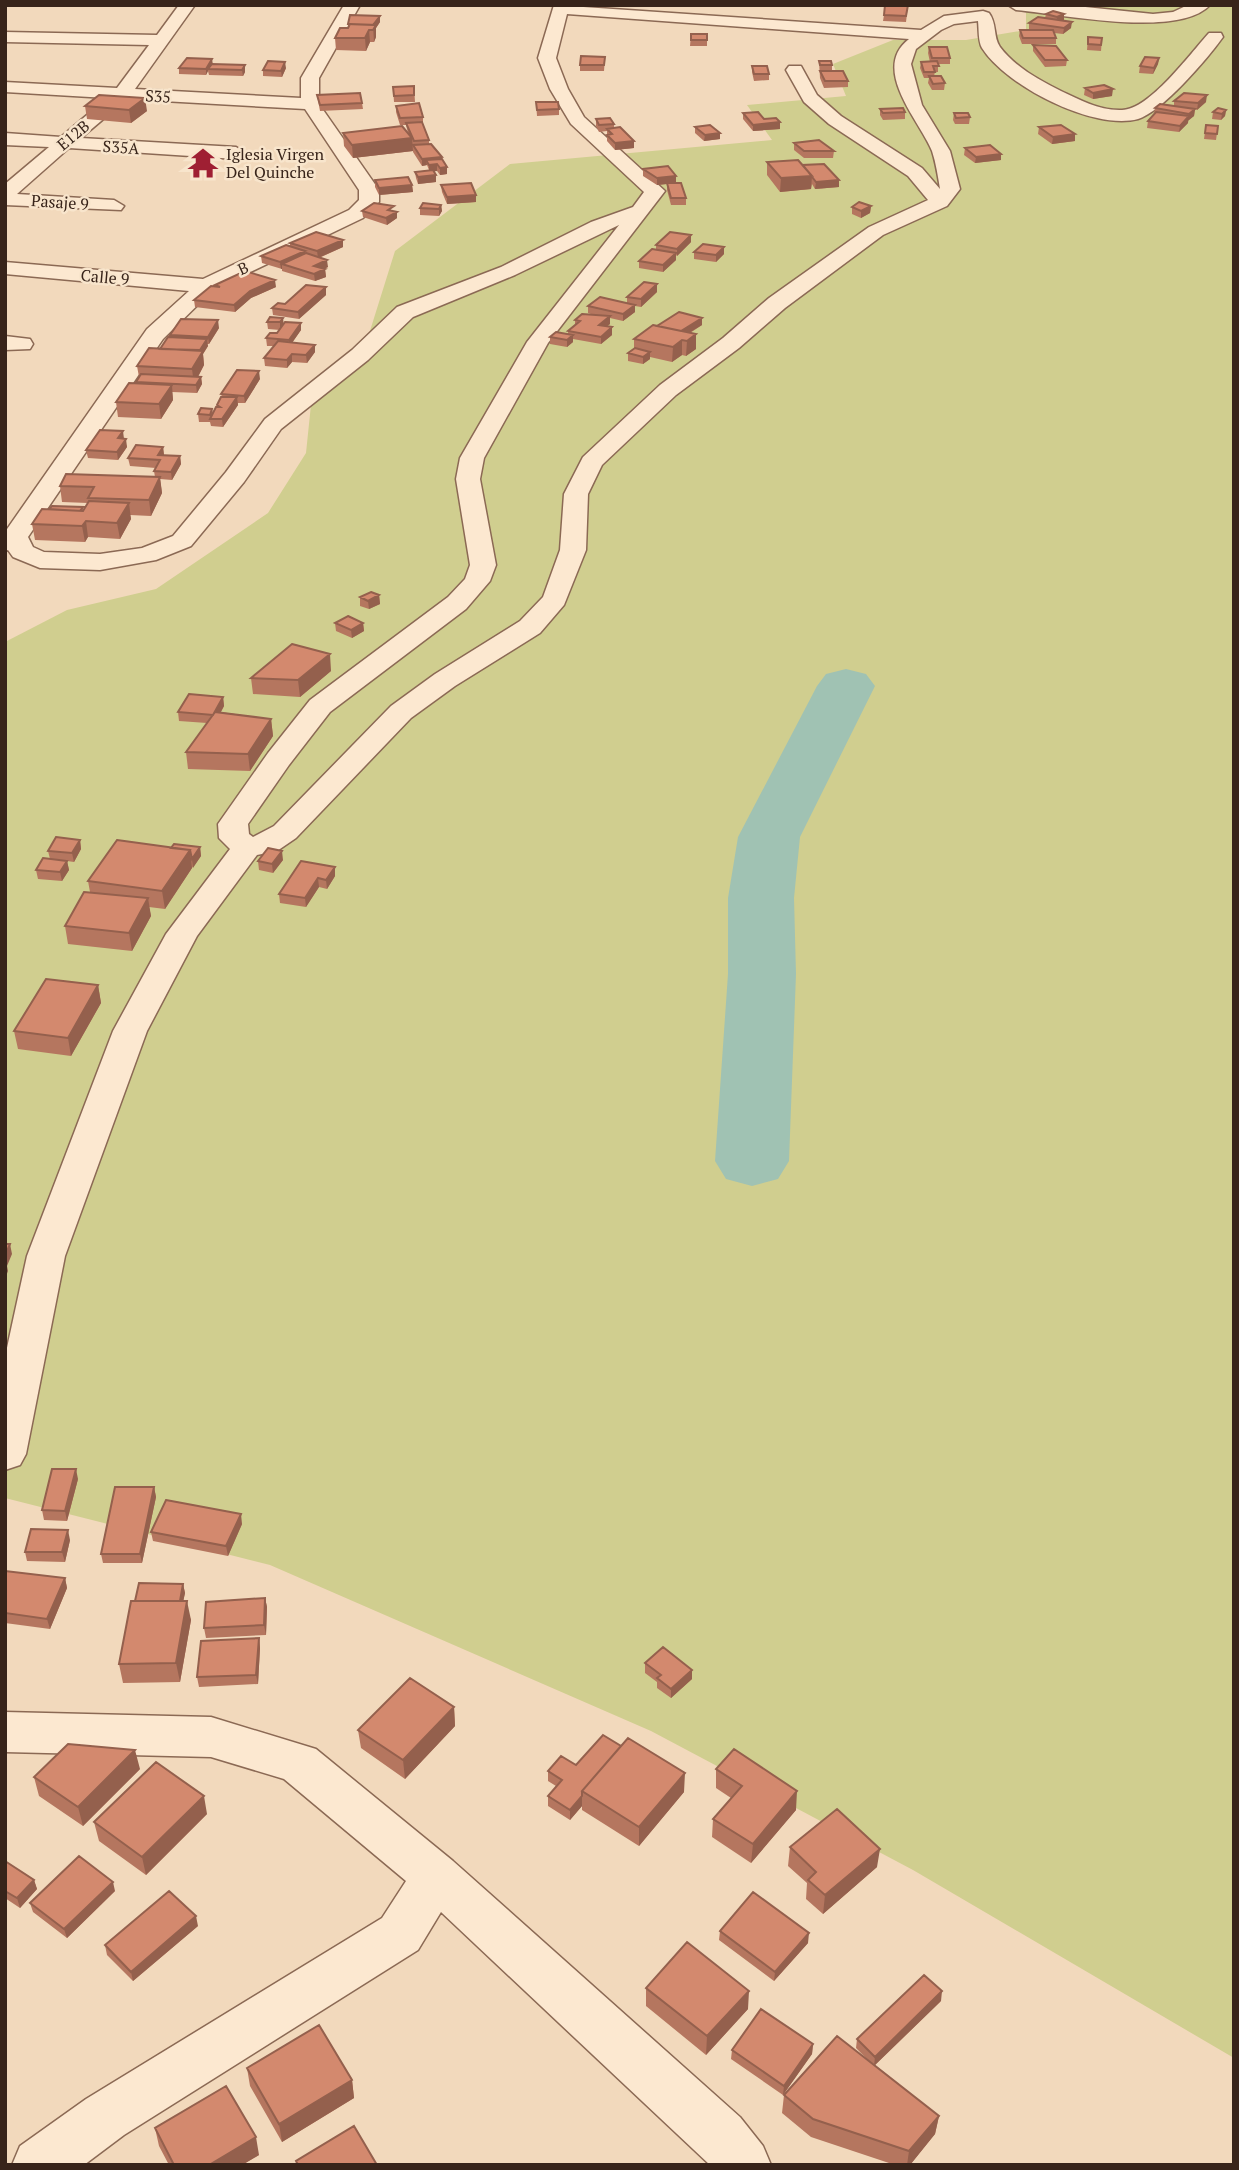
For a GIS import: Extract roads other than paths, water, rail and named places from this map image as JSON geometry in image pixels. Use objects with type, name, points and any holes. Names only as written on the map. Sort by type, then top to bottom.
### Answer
[{"type":"street","name":"E12B","points":[[5,197],[121,94],[187,5]]},
{"type":"street","points":[[310,104],[310,78],[352,5]]},
{"type":"street","points":[[1016,5],[1153,19],[1176,17],[1202,5]]},
{"type":"street","points":[[247,847],[234,838],[233,824],[278,759],[320,706],[457,603],[477,581],[482,565],[468,480],[472,457],[538,342],[655,191],[577,120],[555,79],[547,58],[561,7],[925,35]]},
{"type":"street","points":[[5,1454],[46,1256],[130,1031],[182,934],[247,847],[265,844],[285,832],[401,712],[445,680],[530,627],[555,599],[573,550],[576,494],[592,462],[668,390],[731,343],[776,303],[876,231],[940,202],[950,189],[940,151],[913,105],[902,64],[909,47],[950,19],[983,16],[989,44],[1005,64],[1037,86],[1079,107],[1121,116],[1135,114],[1153,104],[1215,37]]},
{"type":"street","points":[[5,37],[160,40]]},
{"type":"street","points":[[795,70],[810,98],[835,120],[915,172],[940,202]]},
{"type":"street","name":"S35","points":[[5,87],[310,104]]},
{"type":"street","name":"B","points":[[9,538],[155,334],[206,285],[356,214],[369,201],[369,190],[310,104]]},
{"type":"street","name":"S35A","points":[[5,139],[236,153]]},
{"type":"street","name":"Pasaje 9","points":[[5,197],[114,206]]},
{"type":"street","points":[[9,538],[22,552],[40,560],[62,562],[100,562],[148,555],[182,541],[235,477],[273,424],[360,355],[405,312],[508,271],[597,226],[637,212]]},
{"type":"street","name":"Calle 9","points":[[5,268],[206,285]]},
{"type":"street","points":[[5,1732],[211,1737],[299,1763],[436,1876],[721,2136],[744,2165]]},
{"type":"street","points":[[39,2165],[105,2117],[400,1934],[436,1876]]},
{"type":"waterway","points":[[752,1161],[762,974],[761,898],[769,837],[846,686]]},
{"type":"place","name":"Iglesia Virgen Del Quinche","points":[[203,163]]}]
